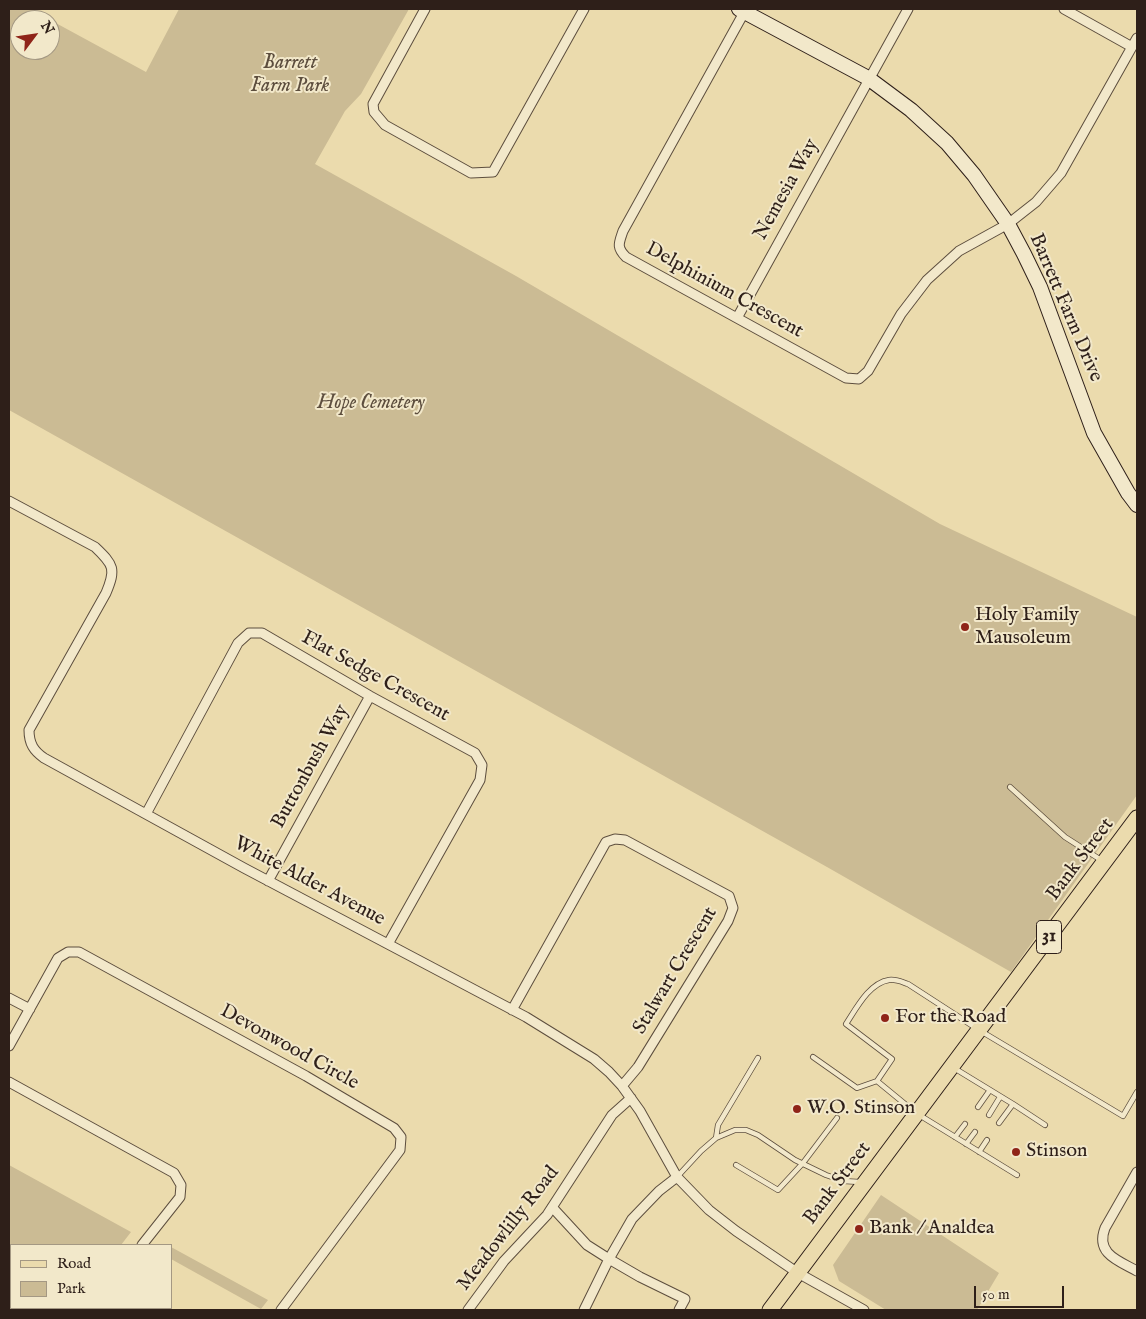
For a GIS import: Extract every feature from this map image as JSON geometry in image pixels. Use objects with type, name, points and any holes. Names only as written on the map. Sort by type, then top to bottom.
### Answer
[{"type":"main road","name":"Bank Street","points":[[770,1310],[1137,818]]},
{"type":"street","points":[[425,9],[373,104],[374,112],[384,125],[472,173],[493,172],[584,9]]},
{"type":"street","name":"Nemesia Way","points":[[737,318],[868,78],[908,9]]},
{"type":"street","points":[[1064,9],[1132,47]]},
{"type":"street","name":"Barrett Farm Drive","points":[[743,10],[868,78],[911,110],[947,143],[974,175],[1008,224],[1024,254],[1040,287],[1094,433],[1128,493],[1137,504]]},
{"type":"street","name":"Delphinium Crescent","points":[[743,10],[623,231],[619,245],[620,251],[626,257],[846,378],[859,380],[868,371],[901,314],[927,280],[959,251],[1008,224]]},
{"type":"street","points":[[1008,224],[1036,202],[1061,173],[1137,38]]},
{"type":"street","name":"White Alder Avenue","points":[[9,500],[95,547],[106,557],[112,568],[112,579],[106,593],[29,730],[30,742],[35,752],[268,880],[512,1010],[594,1059],[609,1072],[632,1098],[677,1177],[709,1210],[736,1231],[798,1273],[864,1310]]},
{"type":"street","name":"Flat Sedge Crescent","points":[[146,814],[238,643],[249,633],[262,633],[370,696],[475,753],[482,765],[480,780],[388,944]]},
{"type":"street","name":"Buttonbush Way","points":[[268,880],[370,696]]},
{"type":"street","name":"Stalwart Crescent","points":[[512,1010],[606,842],[615,839],[625,840],[729,896],[733,908],[728,922],[638,1067],[622,1086]]},
{"type":"street","name":"Devonwood Circle","points":[[9,1046],[58,958],[68,952],[79,952],[306,1076],[394,1128],[401,1138],[400,1150],[281,1310]]},
{"type":"street","points":[[9,998],[30,1009]]},
{"type":"street","points":[[9,1082],[174,1174],[182,1185],[180,1197],[143,1244]]},
{"type":"street","name":"Meadowlilly Road","points":[[468,1310],[504,1261],[547,1215],[612,1115],[632,1098]]},
{"type":"street","points":[[1137,1172],[1105,1228],[1102,1242],[1105,1250],[1111,1256],[1137,1271]]},
{"type":"street","points":[[584,1310],[632,1219],[659,1191],[677,1177]]},
{"type":"street","points":[[552,1207],[587,1245],[609,1260],[685,1299],[679,1310]]},
{"type":"lane","points":[[1010,787],[1065,838],[1105,862]]},
{"type":"lane","points":[[813,1057],[856,1088],[877,1081],[892,1058],[846,1024],[868,992],[878,984],[889,980],[898,980],[908,984],[979,1030],[1123,1116],[1137,1092]]},
{"type":"lane","points":[[716,1138],[718,1125],[758,1058]]},
{"type":"lane","points":[[952,1066],[1044,1125]]},
{"type":"lane","points":[[877,1081],[916,1113],[1017,1175]]},
{"type":"lane","points":[[978,1107],[990,1090]]},
{"type":"lane","points":[[988,1115],[1000,1096]]},
{"type":"lane","points":[[999,1123],[1013,1104]]},
{"type":"lane","points":[[736,1165],[778,1190],[802,1164],[837,1118]]},
{"type":"lane","points":[[955,1137],[965,1124]]},
{"type":"lane","points":[[677,1177],[716,1138],[735,1130],[746,1130],[758,1135],[802,1164],[844,1181],[864,1182]]},
{"type":"lane","points":[[966,1144],[975,1132]]},
{"type":"lane","points":[[979,1152],[986,1140]]},
{"type":"green space","name":"Hope Cemetery","points":[[9,9],[32,10],[10,10],[10,60],[60,60],[60,25],[146,72],[179,9],[409,9],[361,94],[345,111],[315,164],[516,276],[940,524],[1137,617],[1137,795],[1011,972],[827,867],[9,410]]},
{"type":"green space","points":[[9,1165],[131,1232],[122,1244],[10,1244],[9,1294]]},
{"type":"green space","points":[[881,1195],[999,1273],[977,1310],[886,1310],[839,1281],[833,1265]]},
{"type":"green space","points":[[172,1248],[268,1300],[261,1309],[172,1260]]},
{"type":"place","name":"Holy Family Mausoleum","points":[[965,627]]},
{"type":"place","name":"For the Road","points":[[885,1018]]},
{"type":"place","name":"W.O. Stinson","points":[[797,1109]]},
{"type":"place","name":"Stinson","points":[[1016,1152]]},
{"type":"place","name":"Bank / Analdea","points":[[859,1229]]},
{"type":"park label","name":"Barrett Farm Park","points":[[290,76]]}]
